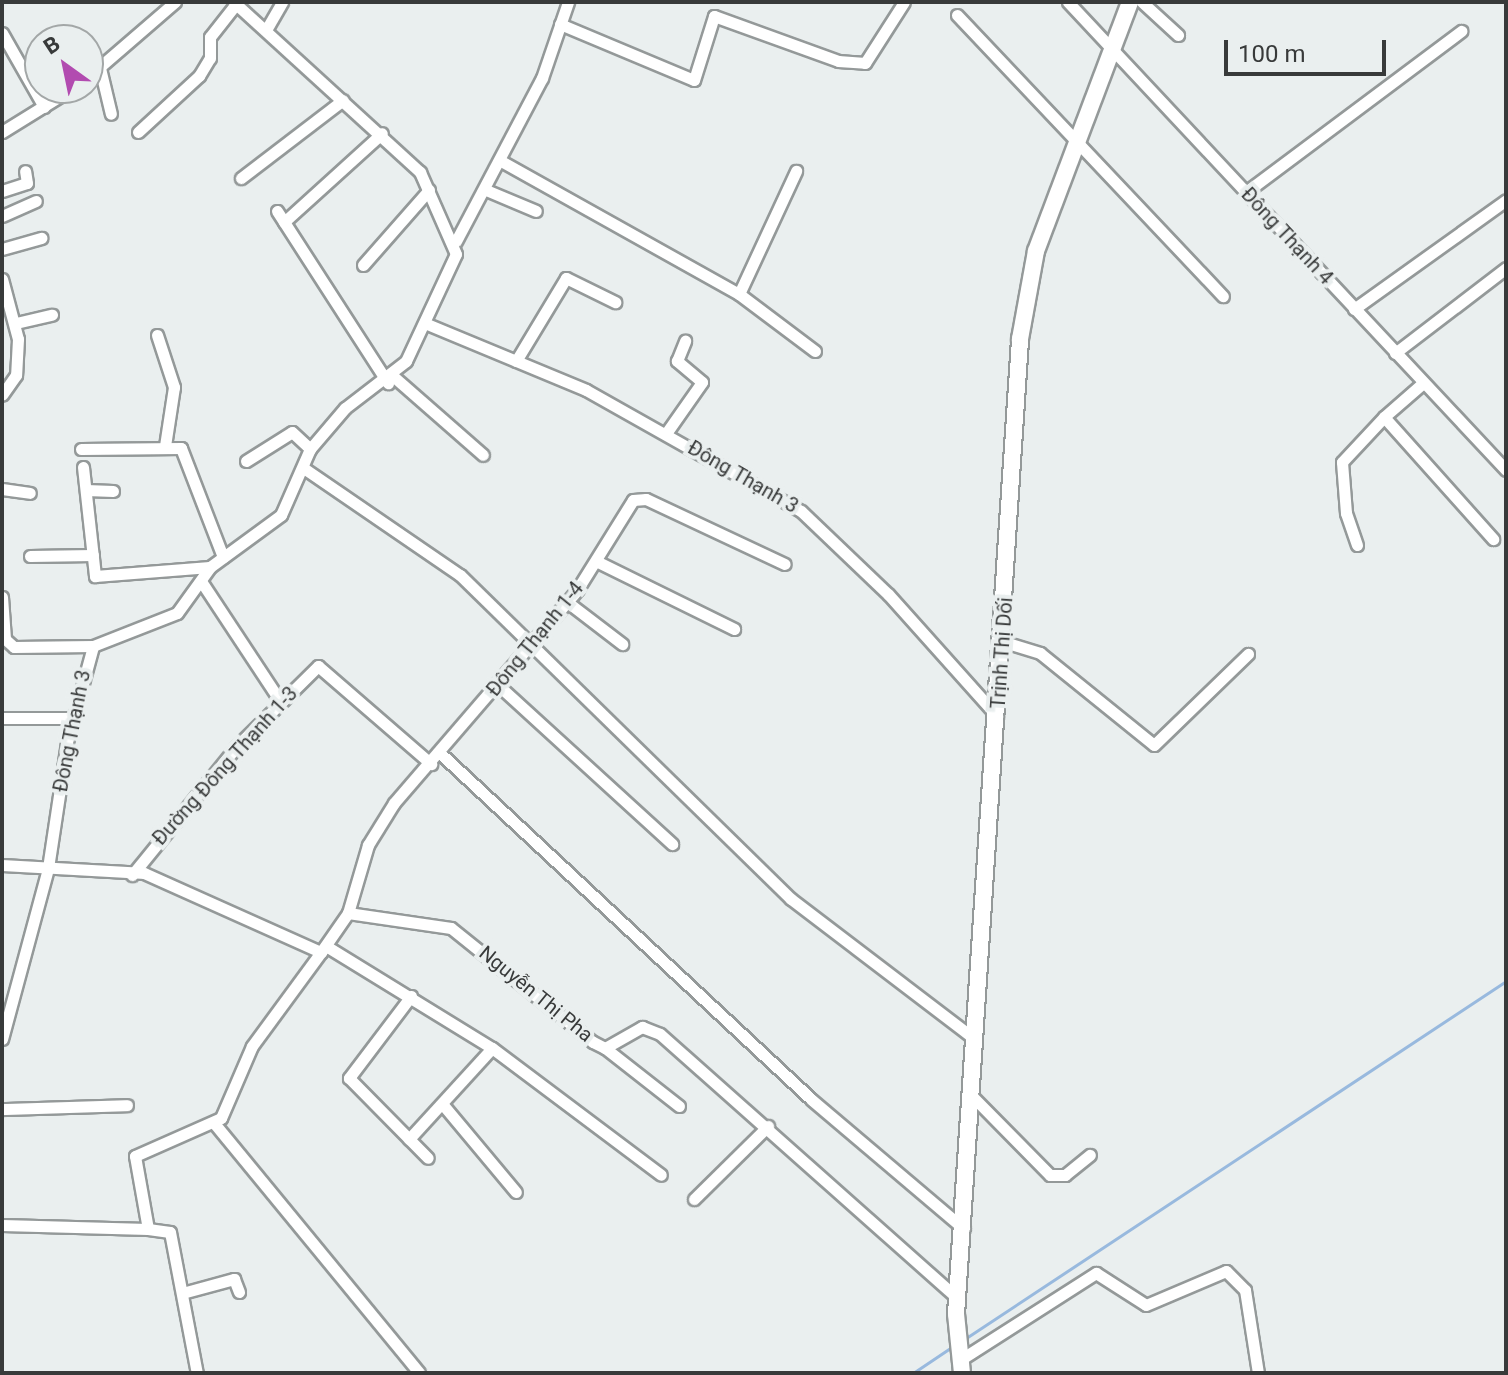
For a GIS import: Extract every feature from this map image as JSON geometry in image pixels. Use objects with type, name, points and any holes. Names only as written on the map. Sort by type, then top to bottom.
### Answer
[{"type":"main road","name":"Trịnh Thị Dối","points":[[963,1360],[957,1321],[958,1299],[1026,289],[1074,142],[1130,2]]},
{"type":"street","points":[[104,64],[175,2]]},
{"type":"street","points":[[266,30],[282,2]]},
{"type":"street","name":"Đông Thạnh 3","points":[[48,868],[72,718],[93,646],[177,613],[210,567],[281,515],[305,469],[310,449],[345,408],[391,380],[427,324],[456,241],[501,161],[568,2]]},
{"type":"street","points":[[560,24],[694,80],[714,16],[810,52],[865,63],[904,2]]},
{"type":"street","name":"Đông Thạnh 4","points":[[1068,2],[1114,45],[1246,192],[1506,470]]},
{"type":"street","points":[[1142,2],[1178,35]]},
{"type":"street","points":[[138,132],[199,76],[210,58],[210,37],[235,3],[382,133],[429,190],[456,241]]},
{"type":"street","points":[[957,15],[1223,296]]},
{"type":"street","points":[[1246,192],[1461,31]]},
{"type":"street","points":[[2,33],[6,46],[44,107]]},
{"type":"street","points":[[104,85],[111,114]]},
{"type":"street","points":[[241,178],[343,100]]},
{"type":"street","points":[[2,132],[49,104]]},
{"type":"street","points":[[284,222],[382,133]]},
{"type":"street","points":[[501,161],[739,294],[815,351]]},
{"type":"street","points":[[2,191],[27,183],[25,171]]},
{"type":"street","points":[[739,294],[796,171]]},
{"type":"street","points":[[363,265],[429,190]]},
{"type":"street","points":[[486,190],[536,211]]},
{"type":"street","points":[[1354,309],[1506,200]]},
{"type":"street","points":[[2,216],[36,201]]},
{"type":"street","points":[[277,211],[391,380],[483,455]]},
{"type":"street","points":[[2,249],[41,238]]},
{"type":"street","points":[[1395,353],[1506,268]]},
{"type":"street","points":[[516,361],[566,278],[615,302]]},
{"type":"street","points":[[2,279],[16,323],[16,375],[2,395]]},
{"type":"street","points":[[16,323],[52,315]]},
{"type":"street","name":"Đông Thạnh 3","points":[[427,324],[516,361],[667,432],[817,523],[997,717]]},
{"type":"street","points":[[157,335],[174,387],[165,446]]},
{"type":"street","points":[[667,432],[702,382],[677,361],[685,341]]},
{"type":"street","points":[[1357,545],[1342,462],[1384,417],[1423,383]]},
{"type":"street","points":[[1384,417],[1493,539]]},
{"type":"street","points":[[246,461],[292,432],[310,449]]},
{"type":"street","points":[[81,449],[181,448],[223,557]]},
{"type":"street","points":[[83,467],[95,576],[210,567]]},
{"type":"street","points":[[305,469],[460,575],[791,899],[975,1039]]},
{"type":"street","points":[[2,489],[30,493]]},
{"type":"street","points":[[86,490],[113,491]]},
{"type":"street","name":"Đông Thạnh 1-4","points":[[348,913],[368,845],[566,601],[596,561],[633,500],[646,499],[785,564]]},
{"type":"street","points":[[30,556],[93,555]]},
{"type":"street","points":[[596,561],[734,629]]},
{"type":"street","points":[[201,581],[280,701]]},
{"type":"street","points":[[2,597],[5,639],[14,647],[93,646]]},
{"type":"street","points":[[566,601],[622,644]]},
{"type":"street","points":[[1001,641],[1040,653],[1154,745],[1248,654]]},
{"type":"street","name":"Đường Đông Thạnh 1-3","points":[[132,875],[280,701],[318,666],[431,764]]},
{"type":"street","points":[[498,685],[672,844]]},
{"type":"street","points":[[2,718],[72,718]]},
{"type":"street","points":[[441,754],[812,1100],[964,1229]]},
{"type":"street","points":[[2,865],[132,875],[144,873],[324,949],[411,996],[492,1048],[661,1175]]},
{"type":"street","points":[[2,1039],[48,868]]},
{"type":"street","points":[[148,1229],[135,1156],[143,1146],[214,1123],[235,1098],[252,1046],[348,913]]},
{"type":"street","name":"Nguyễn Thị Pha","points":[[348,913],[451,928],[605,1048],[642,1027],[660,1034],[768,1126],[958,1299]]},
{"type":"street","points":[[411,996],[349,1078],[428,1158]]},
{"type":"street","points":[[409,1139],[444,1106],[492,1048]]},
{"type":"street","points":[[605,1048],[679,1106]]},
{"type":"street","points":[[972,1096],[1050,1175],[1065,1175],[1090,1155]]},
{"type":"street","points":[[2,1109],[127,1105]]},
{"type":"street","points":[[444,1106],[516,1192]]},
{"type":"street","points":[[214,1123],[419,1373]]},
{"type":"street","points":[[694,1199],[768,1126]]},
{"type":"street","points":[[2,1225],[170,1232],[186,1292],[189,1356],[197,1373]]},
{"type":"street","points":[[963,1360],[1096,1273],[1146,1305],[1226,1271],[1245,1290],[1258,1373]]},
{"type":"street","points":[[186,1292],[234,1279],[239,1292]]},
{"type":"waterway","points":[[963,1340],[1506,981]]},
{"type":"waterway","points":[[913,1373],[953,1346]]}]
